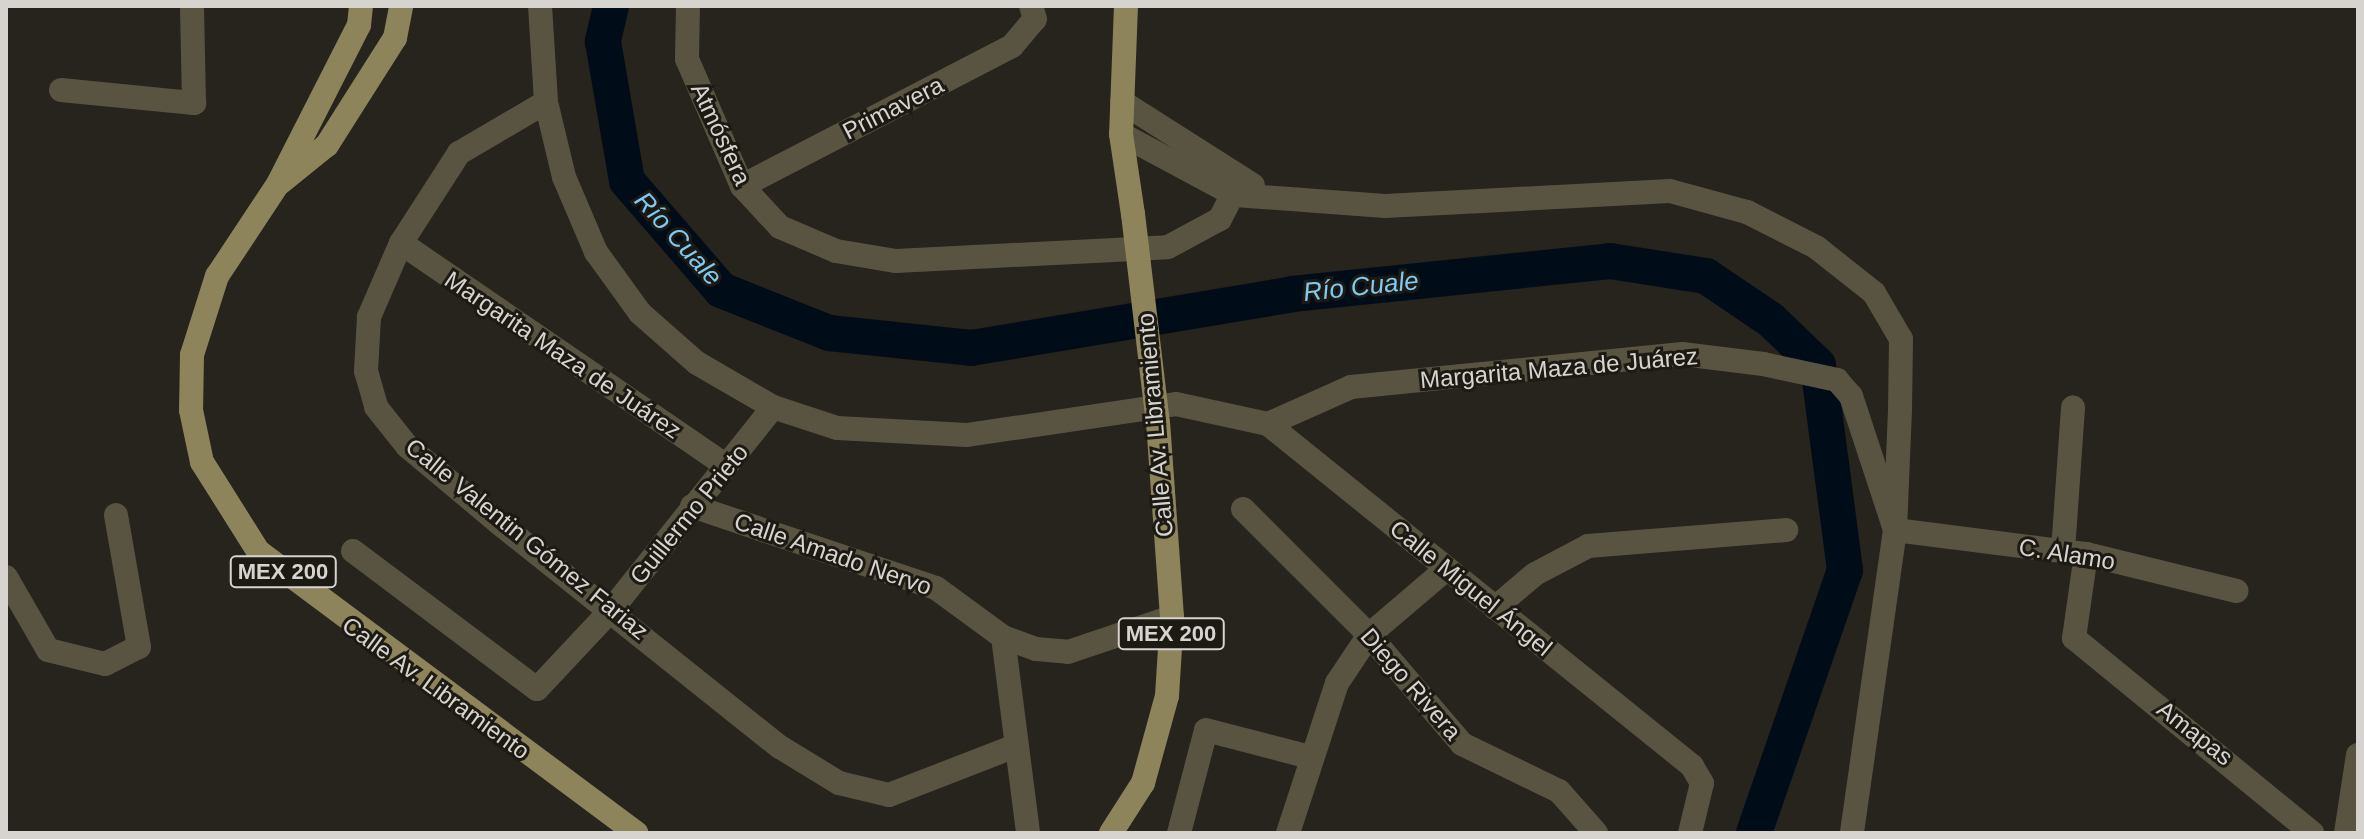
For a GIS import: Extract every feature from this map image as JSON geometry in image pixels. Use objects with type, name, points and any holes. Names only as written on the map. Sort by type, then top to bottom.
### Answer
[{"type":"main road","name":"Calle Av. Libramiento","points":[[361,6],[359,25],[278,184],[217,276],[192,355],[191,410],[202,462],[221,502],[258,551],[325,607],[637,833]]},
{"type":"main road","name":"Calle Av. Libramiento","points":[[278,184],[327,145],[395,38],[401,6]]},
{"type":"main road","name":"Calle Av. Libramiento","points":[[1111,833],[1143,783],[1167,696],[1172,617],[1158,424],[1121,134],[1126,6]]},
{"type":"street","points":[[61,90],[194,103],[192,6]]},
{"type":"street","points":[[540,6],[546,102],[564,177],[596,252],[640,313],[697,363],[773,407]]},
{"type":"street","name":"Atmósfera","points":[[694,9],[687,59],[742,186],[780,227],[836,251],[896,261],[1168,247],[1196,238],[1238,186]]},
{"type":"street","name":"Primavera","points":[[742,186],[1012,46],[1033,12]]},
{"type":"street","name":"Calle Valentin Gómez Fariaz","points":[[546,102],[459,153],[401,243],[369,317],[366,371],[376,407],[407,446],[780,747],[839,783],[889,795],[1013,747]]},
{"type":"street","points":[[1122,102],[1238,186]]},
{"type":"street","points":[[1121,134],[1238,186],[1269,194],[1385,206],[1670,191],[1747,212],[1816,247],[1874,293],[1901,339],[1895,530],[1852,833]]},
{"type":"street","name":"Margarita Maza de Juárez","points":[[401,243],[725,465]]},
{"type":"street","name":"Margarita Maza de Juárez","points":[[1268,424],[1351,387],[1682,354],[1763,364],[1837,380],[1851,396],[1895,530]]},
{"type":"street","name":"Calle Miguel Ángel","points":[[773,407],[837,428],[967,435],[1176,404],[1268,424],[1445,570],[1692,766],[1702,783],[1690,833]]},
{"type":"street","name":"Guillermo Prieto","points":[[353,551],[537,689],[612,609],[773,407]]},
{"type":"street","points":[[2073,407],[2074,553]]},
{"type":"street","name":"Calle Amado Nervo","points":[[692,506],[936,588],[1003,637]]},
{"type":"street","name":"Diego Rivera","points":[[1243,509],[1369,635],[1462,744],[1559,791],[1596,833]]},
{"type":"street","points":[[6,577],[48,650],[105,664],[139,647],[116,515]]},
{"type":"street","points":[[1495,608],[1535,574],[1588,546],[1786,530]]},
{"type":"street","name":"C. Alamo","points":[[1895,530],[2074,553],[2237,591]]},
{"type":"street","name":"Amapas","points":[[2074,553],[2074,638],[2312,833]]},
{"type":"street","points":[[1288,833],[1310,757],[1337,683],[1369,635],[1445,570]]},
{"type":"street","points":[[1028,833],[1013,747],[1003,637],[1068,652],[1172,617]]},
{"type":"street","points":[[1179,833],[1206,730],[1310,757]]},
{"type":"street","points":[[2346,833],[2358,755]]},
{"type":"waterway","name":"Río Cuale","points":[[611,6],[603,42],[627,181],[721,290],[829,333],[971,348],[1292,294],[1610,261],[1706,276],[1771,320],[1818,365],[1845,570],[1754,833]]}]
